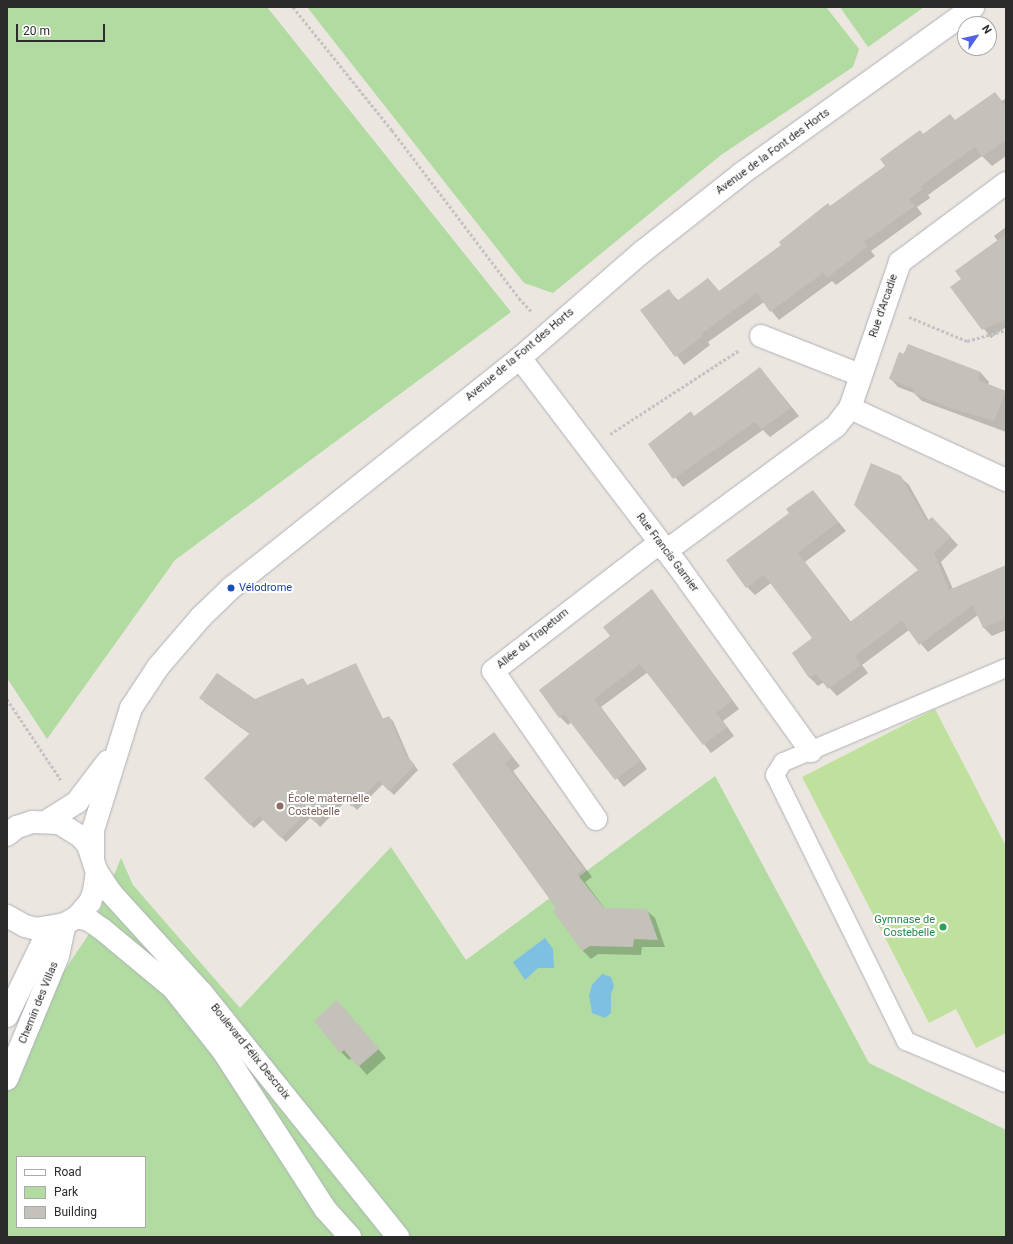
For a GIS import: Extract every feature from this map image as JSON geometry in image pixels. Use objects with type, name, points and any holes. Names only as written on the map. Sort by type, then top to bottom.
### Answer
[{"type":"street","name":"Avenue de la Font des Horts","points":[[64,924],[94,892],[95,864],[93,830],[130,708],[150,679],[206,612],[272,553],[520,358],[642,252],[741,174],[973,7]]},
{"type":"street","name":"Rue d'Arcadie","points":[[662,547],[836,426],[850,408],[883,306],[900,262],[1006,183]]},
{"type":"street","points":[[761,336],[860,375]]},
{"type":"street","name":"Rue Francis Garnier","points":[[520,358],[662,547],[811,750]]},
{"type":"street","points":[[850,408],[1006,480]]},
{"type":"street","name":"Allée du Trapetum","points":[[596,819],[493,671],[662,547]]},
{"type":"street","name":"Avenue de la Font des Horts","points":[[48,821],[77,802],[117,749]]},
{"type":"street","points":[[7,834],[17,827],[32,822],[48,821]]},
{"type":"street","name":"Boulevard Félix Descroix","points":[[48,821],[71,829],[80,836],[111,893],[202,993],[398,1237]]},
{"type":"street","name":"Boulevard Félix Descroix","points":[[7,916],[25,926],[64,924],[89,920],[102,928],[173,988],[223,1051],[326,1210],[350,1237]]},
{"type":"street","points":[[7,1016],[64,924]]},
{"type":"street","name":"Chemin des Villas","points":[[7,1079],[58,956],[64,924]]},
{"type":"lane","points":[[1006,668],[784,762],[775,775],[906,1041],[1006,1083]]},
{"type":"path","points":[[293,7],[392,130],[519,298],[551,331]]},
{"type":"path","points":[[883,306],[967,341],[1006,330]]},
{"type":"path","points":[[603,438],[761,336]]},
{"type":"path","points":[[7,699],[77,802]]},
{"type":"green space","points":[[7,7],[267,7],[511,312],[175,560],[47,739],[7,678]]},
{"type":"green space","points":[[307,7],[826,7],[859,49],[853,67],[721,155],[553,293],[524,283]]},
{"type":"green space","points":[[840,7],[924,7],[868,47]]},
{"type":"green space","name":"Gymnase de Costebelle","points":[[935,709],[1006,846],[1006,1033],[976,1048],[956,1009],[929,1023],[802,777]]},
{"type":"green space","points":[[715,776],[869,1063],[1006,1130],[1006,1237],[7,1237],[7,1056],[91,931],[121,858],[133,885],[240,1008],[391,847],[466,960]]},
{"type":"water","points":[[545,938],[553,949],[554,968],[538,968],[525,980],[513,962]]},
{"type":"water","points":[[602,974],[611,977],[614,986],[611,994],[611,1013],[605,1018],[592,1013],[589,996],[592,985]]},
{"type":"building","points":[[995,92],[1006,107],[1006,140],[982,157],[975,147],[921,186],[923,189],[909,199],[915,206],[864,242],[867,247],[827,278],[823,273],[770,312],[757,293],[701,334],[703,336],[675,357],[640,310],[669,289],[677,301],[708,278],[719,291],[781,245],[779,242],[828,203],[830,206],[885,166],[880,159],[920,130],[923,134],[950,114],[955,120]]},
{"type":"building","points":[[1006,234],[1006,319],[982,330],[950,287],[961,279],[955,271]]},
{"type":"building","points":[[908,344],[981,372],[978,380],[1006,391],[994,421],[950,408],[913,393],[914,389],[889,379],[899,352],[904,354]]},
{"type":"building","points":[[760,367],[791,408],[761,429],[755,422],[673,479],[648,444],[691,411],[694,416]]},
{"type":"building","points":[[871,463],[901,476],[927,521],[932,517],[951,537],[934,553],[949,590],[1006,565],[1006,618],[983,628],[973,605],[919,645],[902,621],[855,656],[861,665],[828,689],[816,674],[809,678],[792,653],[812,638],[764,575],[746,588],[726,560],[789,513],[786,509],[813,490],[838,522],[798,553],[850,622],[918,570],[854,505]]},
{"type":"building","points":[[652,589],[732,701],[716,713],[727,727],[703,745],[640,664],[594,699],[640,761],[615,780],[564,714],[559,718],[539,690],[610,636],[603,627]]},
{"type":"building","points":[[356,663],[382,719],[389,716],[406,755],[415,765],[389,791],[379,781],[352,807],[343,797],[316,823],[306,814],[281,838],[259,816],[250,825],[204,778],[250,733],[199,698],[217,673],[255,699],[303,678],[307,685]]},
{"type":"building","points":[[494,732],[513,757],[505,763],[584,869],[577,874],[604,908],[647,909],[658,940],[634,939],[633,947],[590,946],[582,951],[553,911],[556,908],[452,764]]},
{"type":"building","points":[[337,1000],[379,1049],[358,1067],[344,1050],[340,1053],[314,1021]]},
{"type":"place","name":"Vélodrome","points":[[231,588]]},
{"type":"place","name":"École maternelle Costebelle","points":[[280,806]]},
{"type":"place","name":"Gymnase de Costebelle","points":[[943,927]]}]
